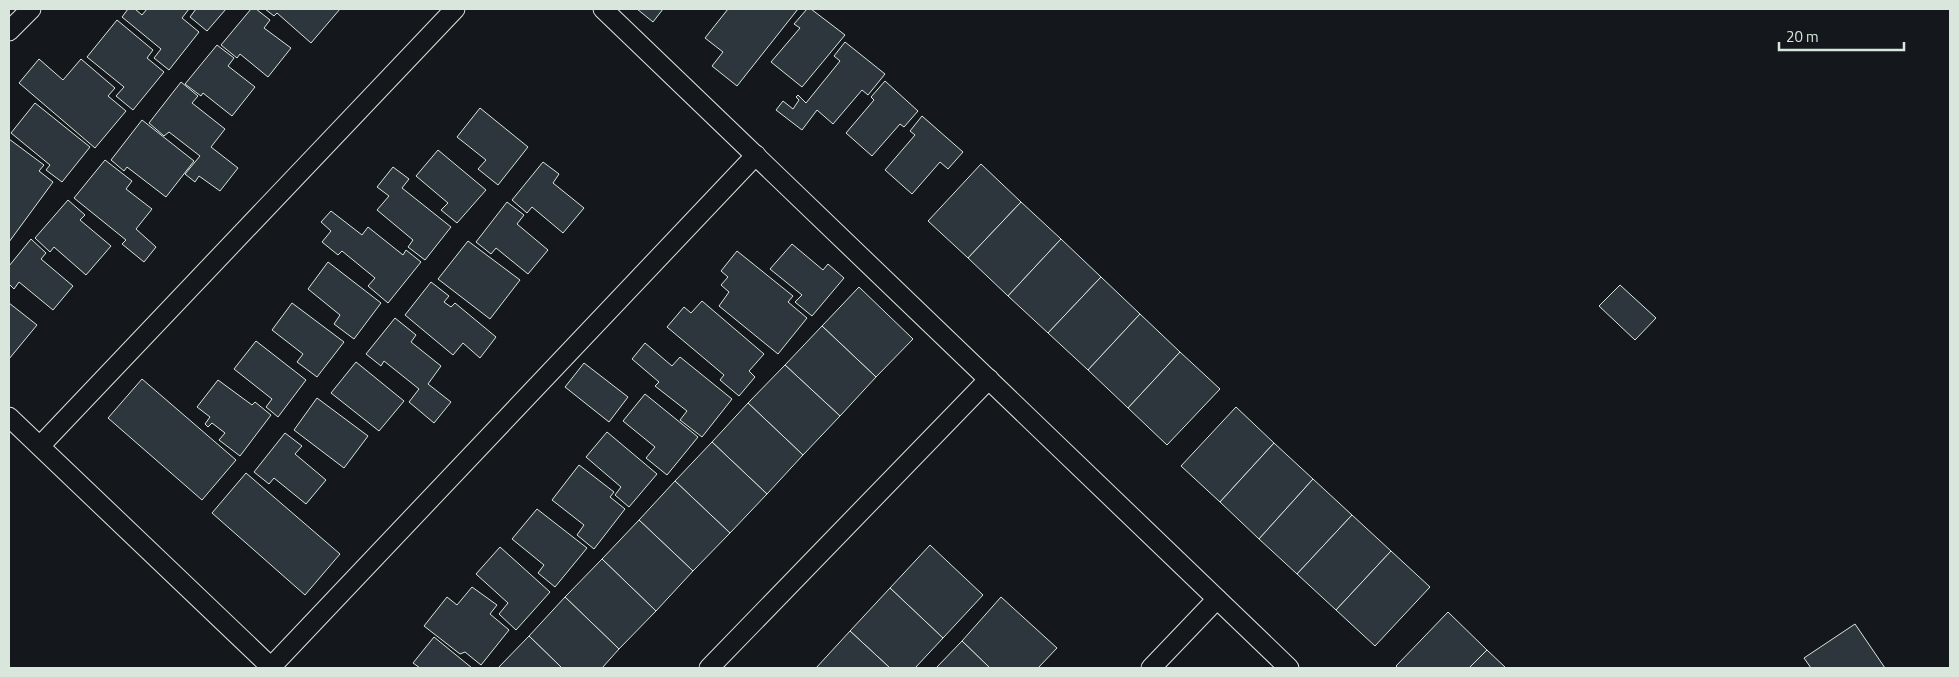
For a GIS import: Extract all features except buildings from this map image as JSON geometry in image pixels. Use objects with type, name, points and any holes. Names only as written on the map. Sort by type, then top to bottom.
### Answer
[{"type":"lane","points":[[9,31],[31,9]]},
{"type":"lane","points":[[40,446],[74,408],[455,9]]},
{"type":"lane","points":[[603,9],[1289,668]]},
{"type":"lane","points":[[9,417],[272,668],[756,156]]},
{"type":"lane","points":[[710,668],[989,379]]},
{"type":"lane","points":[[1150,668],[1217,599]]}]
